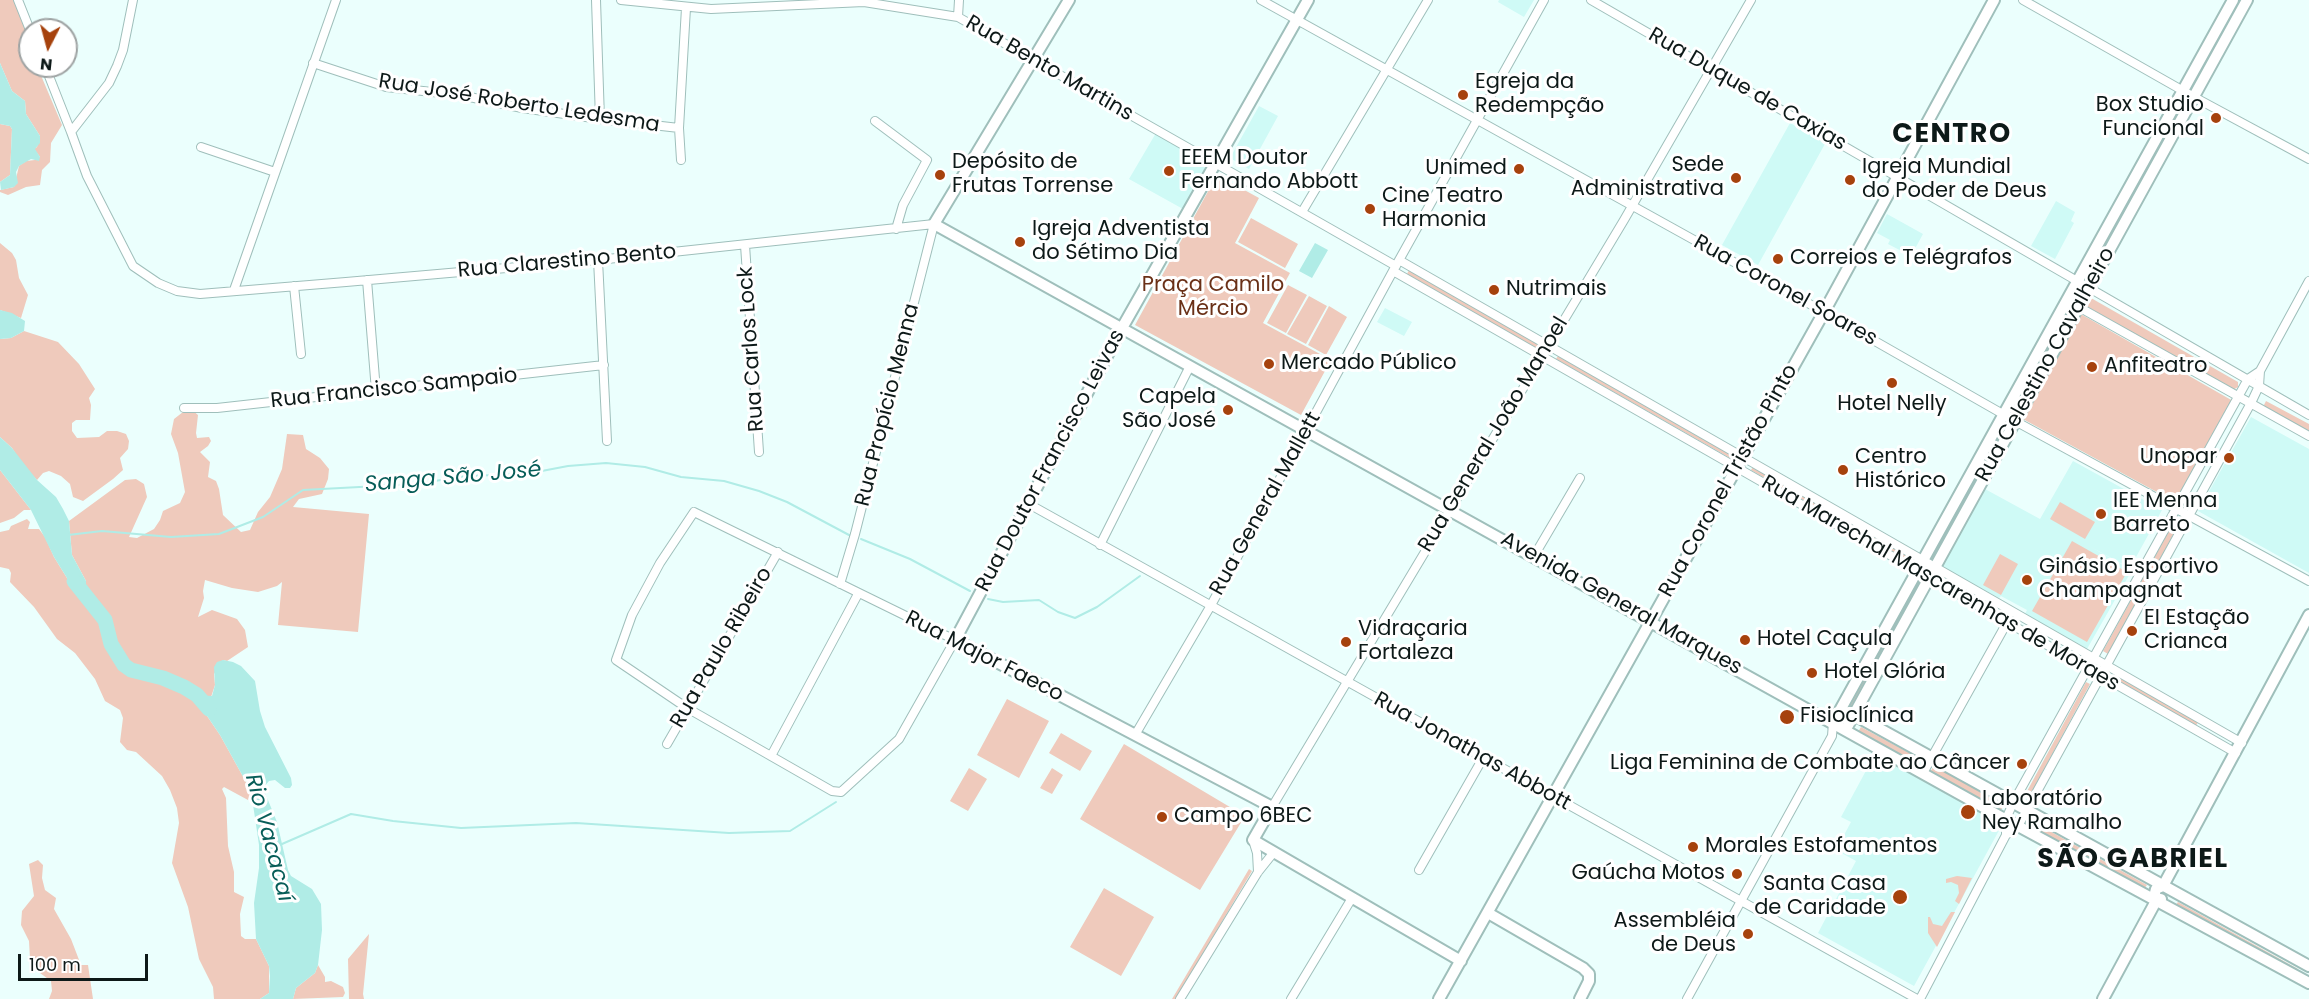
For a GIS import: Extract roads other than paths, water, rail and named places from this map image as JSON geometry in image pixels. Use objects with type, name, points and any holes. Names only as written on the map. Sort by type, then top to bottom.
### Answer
[{"type":"main road","points":[[934,225],[1069,0]]},
{"type":"main road","name":"Rua Doutor Francisco Leivas","points":[[955,640],[1122,328],[1308,0]]},
{"type":"main road","name":"Rua Coronel Tristão Pinto","points":[[1439,999],[1824,312],[1994,0]]},
{"type":"main road","name":"Rua Celestino Cavalheiro","points":[[1833,723],[2233,0]]},
{"type":"main road","name":"Rua Celestino Cavalheiro","points":[[1845,729],[2247,0]]},
{"type":"main road","name":"Avenida General Marques","points":[[934,225],[2085,863],[2305,981]]},
{"type":"main road","points":[[2103,999],[2156,901],[2165,895],[2163,886],[2309,615]]},
{"type":"main road","name":"Rua Major Faeco","points":[[955,640],[1272,807]]},
{"type":"main road","points":[[1841,708],[2308,966],[2305,981]]},
{"type":"main road","name":"Rua General João Manoel","points":[[1253,840],[1272,807]]},
{"type":"main road","points":[[1253,840],[1461,961]]},
{"type":"main road","points":[[2085,863],[2094,847]]},
{"type":"main road","points":[[1488,913],[1583,968],[1589,974],[1589,981],[1580,999]]},
{"type":"street","points":[[18,0],[25,18]]},
{"type":"street","points":[[71,132],[109,83],[117,66],[123,50],[133,0]]},
{"type":"street","points":[[234,290],[336,0]]},
{"type":"street","points":[[596,0],[600,119]]},
{"type":"street","name":"Rua Bento Martins","points":[[621,0],[711,9],[864,1],[958,17],[1216,164]]},
{"type":"street","points":[[958,0],[958,17]]},
{"type":"street","name":"Rua Coronel Soares","points":[[1261,0],[1824,312],[2015,421],[2309,580]]},
{"type":"street","points":[[1302,212],[1428,0]]},
{"type":"street","name":"Rua General Mallett","points":[[1136,735],[1210,606],[1544,0]]},
{"type":"street","name":"Rua Duque de Caxias","points":[[1592,0],[2309,415]]},
{"type":"street","name":"Rua General João Manoel","points":[[1272,807],[1632,206],[1752,0]]},
{"type":"street","points":[[2023,0],[2309,159]]},
{"type":"street","name":"Rua José Roberto Ledesma","points":[[313,63],[386,87],[460,95],[522,108],[679,128],[686,8]]},
{"type":"street","name":"Rua Clarestino Bento","points":[[50,78],[87,176],[133,266],[158,283],[177,291],[200,294],[598,260],[934,225]]},
{"type":"street","points":[[875,120],[927,160],[903,205],[896,229]]},
{"type":"street","points":[[679,128],[681,160]]},
{"type":"street","points":[[201,147],[274,172]]},
{"type":"street","name":"Rua Marechal Mascarenhas de Moraes","points":[[1216,164],[1396,265],[1548,345],[1740,462],[1921,567],[2012,612],[2242,742]]},
{"type":"street","name":"Rua Propício Menna","points":[[840,584],[855,534],[934,225]]},
{"type":"street","name":"Rua Carlos Lock","points":[[744,245],[759,452]]},
{"type":"street","points":[[598,260],[608,441]]},
{"type":"street","name":"Rua Marechal Mascarenhas de Moraes","points":[[1396,265],[1542,356],[1740,462]]},
{"type":"street","points":[[367,280],[376,391]]},
{"type":"street","points":[[2006,835],[2006,819],[2013,803],[2248,380],[2260,371],[2309,281]]},
{"type":"street","points":[[294,286],[301,354]]},
{"type":"street","points":[[2068,300],[2309,436]]},
{"type":"street","name":"Rua Francisco Sampaio","points":[[184,408],[217,408],[604,365]]},
{"type":"street","points":[[1100,544],[1190,366]]},
{"type":"street","points":[[1919,999],[2006,835],[2018,826],[2251,403],[2259,386],[2260,371]]},
{"type":"street","points":[[1534,556],[1580,478]]},
{"type":"street","name":"Rua Jonathas Abbott","points":[[1027,503],[1919,999]]},
{"type":"street","name":"Rua Major Faeco","points":[[687,708],[616,660],[632,615],[660,563],[694,512],[955,640]]},
{"type":"street","name":"Rua Paulo Ribeiro","points":[[667,744],[778,552]]},
{"type":"street","name":"Rua Marechal Mascarenhas de Moraes","points":[[1932,573],[2007,622],[2236,753]]},
{"type":"street","points":[[771,756],[858,594]]},
{"type":"street","points":[[1923,773],[2012,612]]},
{"type":"street","points":[[687,708],[832,791],[841,792],[899,739],[955,640]]},
{"type":"street","points":[[1687,999],[1832,736],[1833,723]]},
{"type":"street","points":[[2202,734],[2208,723]]},
{"type":"street","points":[[1832,736],[1845,729]]},
{"type":"street","points":[[1419,870],[1482,758]]},
{"type":"street","points":[[1253,840],[1257,853],[1258,872]]},
{"type":"street","points":[[1180,999],[1258,872],[1275,852]]},
{"type":"street","points":[[1291,999],[1352,898]]},
{"type":"water","points":[[0,63],[12,91],[25,101],[26,114],[40,136],[40,143],[35,149],[40,157],[39,161],[31,159],[19,166],[16,172],[18,183],[14,187],[1,190],[0,182],[10,175],[12,129],[10,126],[0,124]]},
{"type":"water","points":[[1315,243],[1328,250],[1312,278],[1299,271]]},
{"type":"water","points":[[0,310],[12,313],[25,321],[24,331],[11,338],[0,339]]},
{"type":"water","points":[[0,437],[12,448],[37,480],[56,497],[63,509],[69,521],[72,555],[86,581],[86,596],[75,591],[54,557],[31,510],[0,470]]},
{"type":"water","points":[[223,660],[241,666],[255,681],[265,727],[291,778],[292,785],[290,788],[285,788],[275,780],[269,781],[263,788],[277,822],[291,876],[312,889],[321,904],[322,930],[318,965],[315,973],[296,988],[293,999],[260,999],[269,993],[270,976],[269,966],[256,939],[254,903],[259,868],[259,845],[251,791],[220,735],[203,710],[197,695],[212,696],[215,685],[214,667],[217,662]]},
{"type":"waterway","name":"Sanga São José","points":[[68,535],[102,531],[171,537],[219,534],[263,517],[303,490],[416,484],[466,476],[526,474],[568,466],[606,463],[645,467],[681,477],[724,481],[759,491],[787,502],[849,535]]},
{"type":"waterway","name":"Sanga São José","points":[[861,539],[910,559],[970,591]]},
{"type":"waterway","name":"Sanga São José","points":[[988,599],[1003,602],[1039,600],[1058,612],[1075,618],[1097,607],[1140,576]]},
{"type":"waterway","name":"Rio Vacacaí","points":[[74,581],[105,620],[111,644],[124,665],[131,670],[163,678],[184,687],[197,695],[209,709]]},
{"type":"waterway","points":[[282,844],[351,814],[461,828],[576,823],[729,833],[790,831],[836,802]]},
{"type":"place","name":"Egreja da Redempção","points":[[1463,95]]},
{"type":"place","name":"Box Studio Funcional","points":[[2216,118]]},
{"type":"place","name":"Unimed","points":[[1519,169]]},
{"type":"place","name":"EEEM Doutor Fernando Abbott","points":[[1169,171]]},
{"type":"place","name":"Depósito de Frutas Torrense","points":[[940,175]]},
{"type":"place","name":"Sede Administrativa","points":[[1736,178]]},
{"type":"place","name":"Igreja Mundial do Poder de Deus","points":[[1850,180]]},
{"type":"place","name":"Cine Teatro Harmonia","points":[[1370,209]]},
{"type":"place","name":"Igreja Adventista do Sétimo Dia","points":[[1020,242]]},
{"type":"place","name":"Correios e Telégrafos","points":[[1778,259]]},
{"type":"place","name":"Nutrimais","points":[[1494,290]]},
{"type":"place","name":"Mercado Público","points":[[1269,364]]},
{"type":"place","name":"Anfiteatro","points":[[2092,367]]},
{"type":"place","name":"Hotel Nelly","points":[[1892,383]]},
{"type":"place","name":"Capela São José","points":[[1228,410]]},
{"type":"place","name":"Unopar","points":[[2229,458]]},
{"type":"place","name":"Centro Histórico","points":[[1843,470]]},
{"type":"place","name":"IEE Menna Barreto","points":[[2101,514]]},
{"type":"place","name":"Ginásio Esportivo Champagnat","points":[[2027,580]]},
{"type":"place","name":"EI Estação Crianca","points":[[2132,631]]},
{"type":"place","name":"Hotel Caçula","points":[[1745,640]]},
{"type":"place","name":"Vidraçaria Fortaleza","points":[[1346,642]]},
{"type":"place","name":"Hotel Glória","points":[[1812,673]]},
{"type":"place","name":"Fisioclínica","points":[[1787,717]]},
{"type":"place","name":"Liga Feminina de Combate ao Câncer","points":[[2022,764]]},
{"type":"place","name":"Laboratório Ney Ramalho","points":[[1968,812]]},
{"type":"place","name":"Campo 6BEC","points":[[1162,817]]},
{"type":"place","name":"Morales Estofamentos","points":[[1693,847]]},
{"type":"place","name":"Gaúcha Motos","points":[[1737,874]]},
{"type":"place","name":"Santa Casa de Caridade","points":[[1900,897]]},
{"type":"place","name":"Assembléia de Deus","points":[[1748,934]]},
{"type":"district","name":"CENTRO","points":[[1952,135]]},
{"type":"district","name":"SÃO GABRIEL","points":[[2133,860]]},
{"type":"park label","name":"Praça Camilo Mércio","points":[[1213,298]]}]
